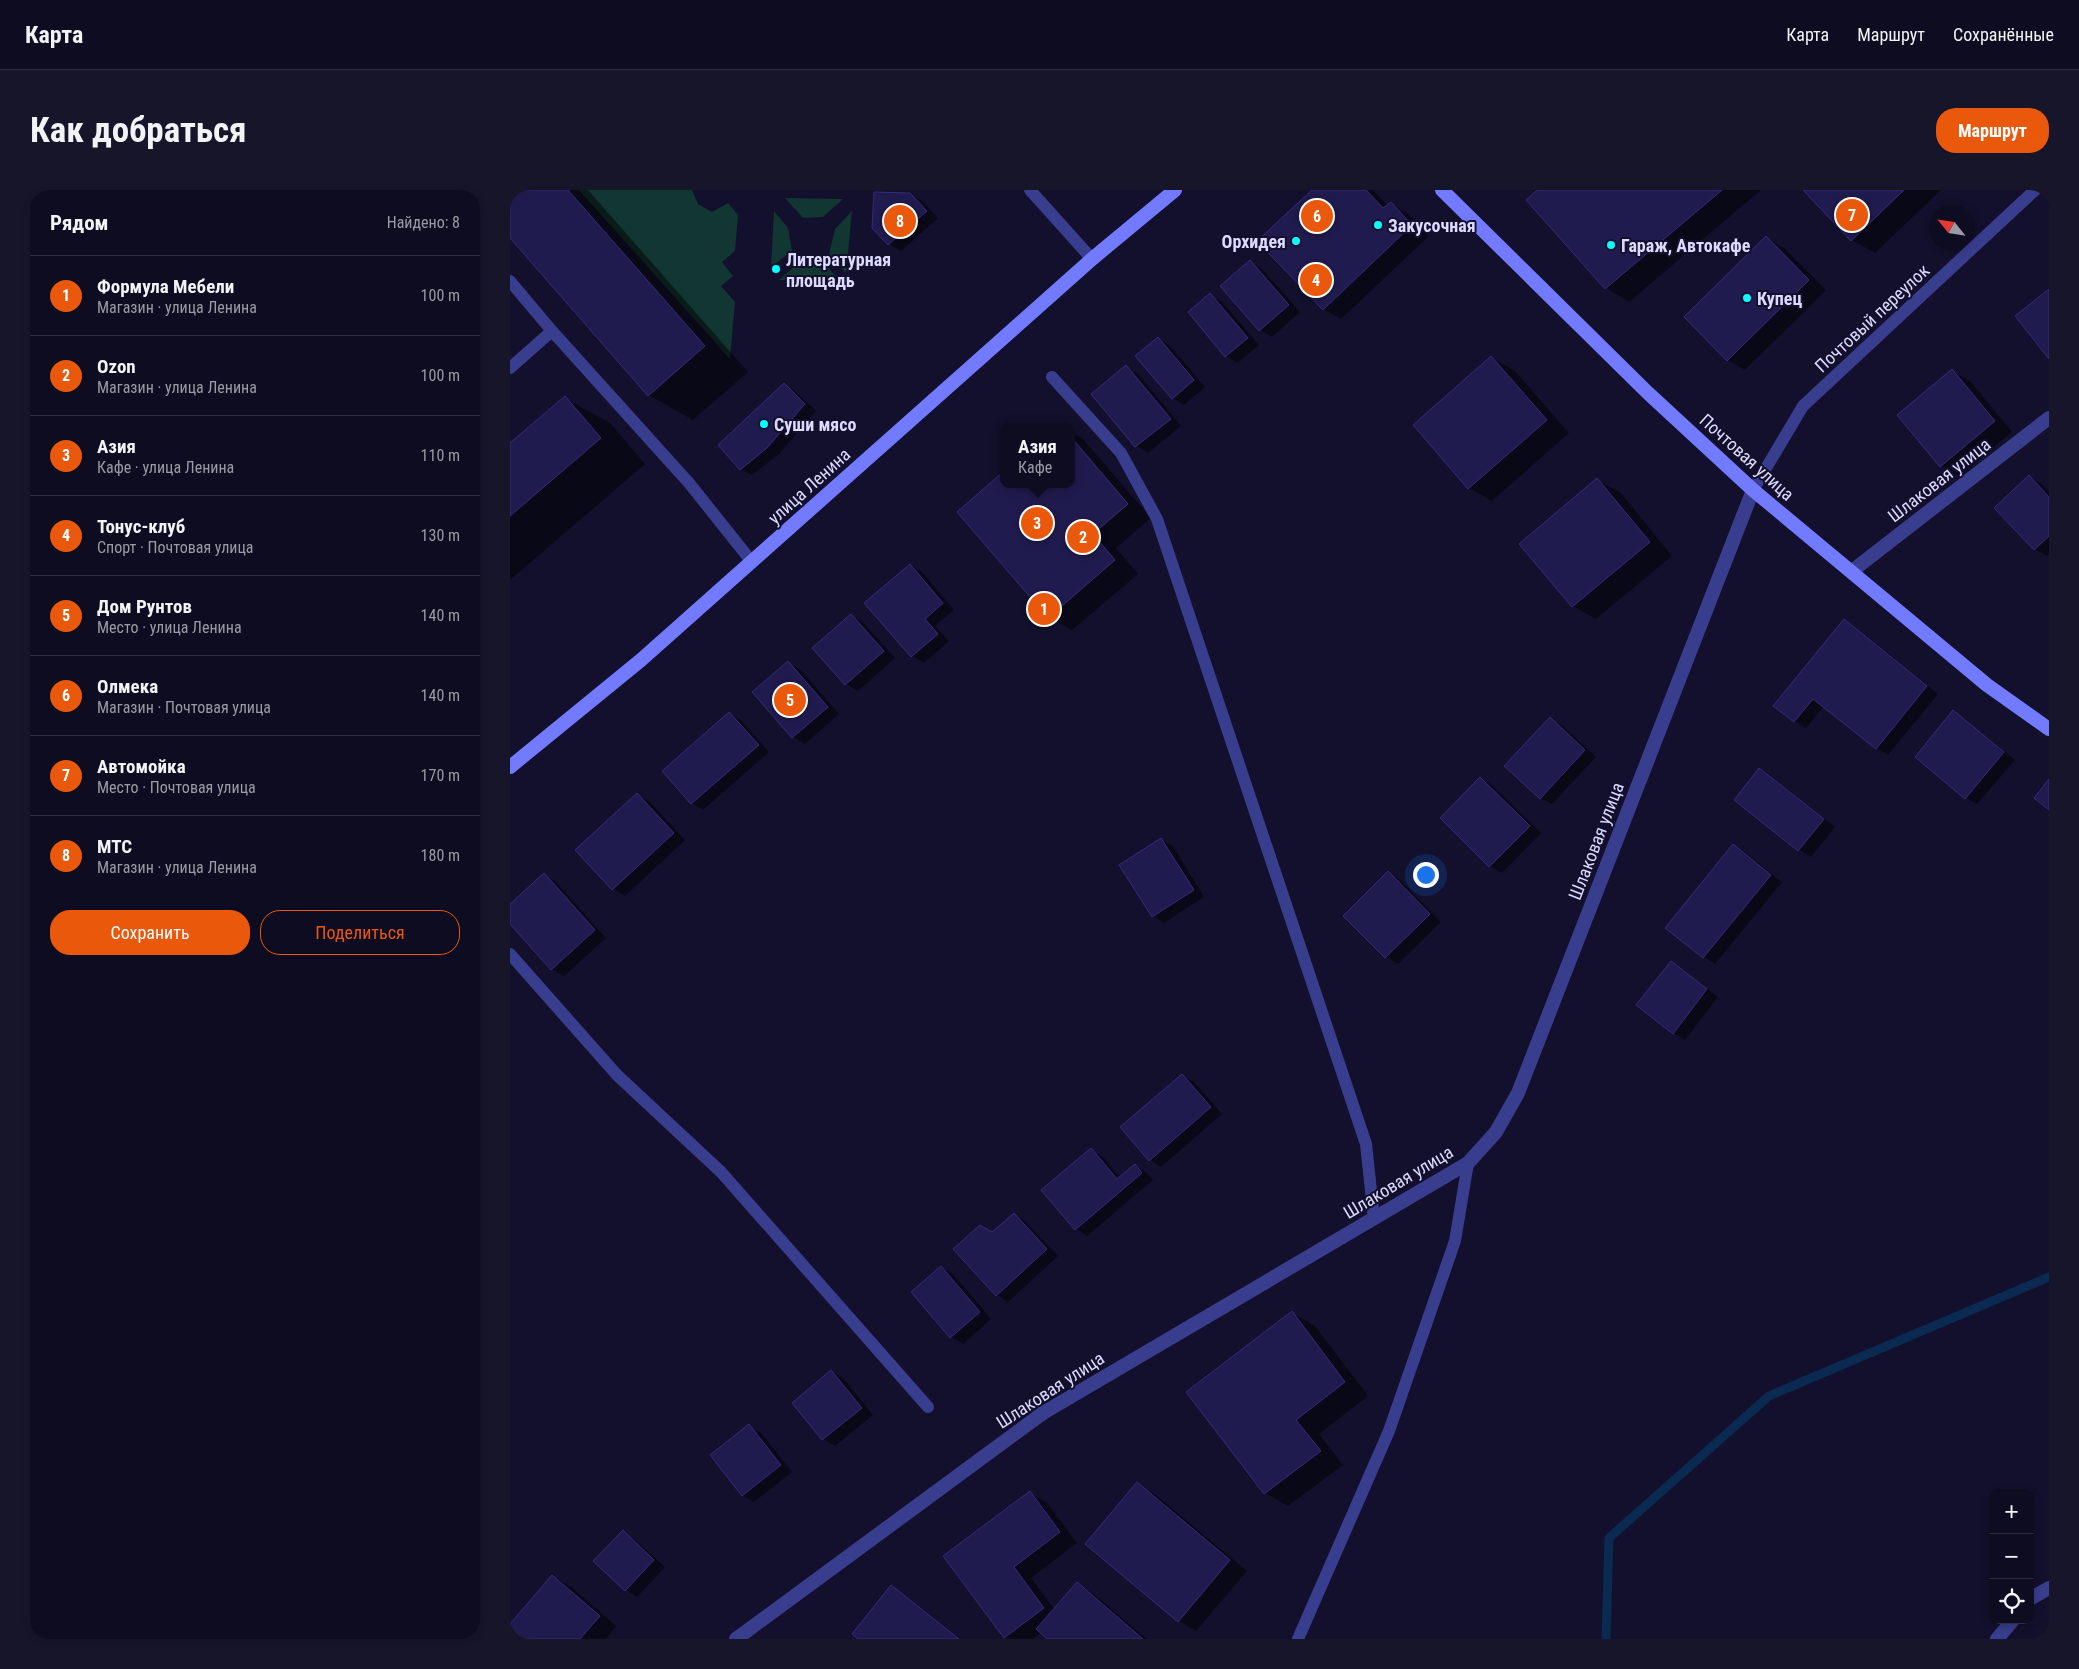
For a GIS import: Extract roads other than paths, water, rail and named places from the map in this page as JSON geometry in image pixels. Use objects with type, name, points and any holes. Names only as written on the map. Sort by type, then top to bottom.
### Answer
[{"type":"main road","name":"улица Ленина","points":[[510,767],[641,660],[1092,259],[1175,190]]},
{"type":"main road","name":"Почтовая улица","points":[[1442,190],[1648,393],[1753,490],[1987,685],[2049,729]]},
{"type":"street","name":"Шлаковая улица","points":[[1852,571],[2049,418]]},
{"type":"street","name":"Шлаковая улица","points":[[736,1639],[1043,1413],[1468,1163],[1496,1132],[1518,1093],[1753,490]]},
{"type":"street","points":[[2034,1597],[2049,1588]]},
{"type":"street","points":[[1997,1639],[2010,1624]]},
{"type":"lane","points":[[1030,190],[1092,259]]},
{"type":"lane","name":"Почтовый переулок","points":[[1753,490],[1803,406],[2035,190]]},
{"type":"lane","points":[[510,281],[689,483],[752,562]]},
{"type":"lane","points":[[510,368],[552,330]]},
{"type":"lane","points":[[1052,377],[1121,453],[1157,519],[1366,1144],[1374,1219]]},
{"type":"lane","points":[[510,954],[617,1074],[722,1172],[928,1407]]},
{"type":"lane","points":[[1298,1639],[1389,1431],[1455,1241],[1468,1163]]},
{"type":"waterway","points":[[1606,1639],[1609,1538],[1769,1396],[2049,1277]]},
{"type":"place","name":"Автомойка","points":[[1852,215]]},
{"type":"place","name":"Олмека","points":[[1317,216]]},
{"type":"place","name":"МТС","points":[[900,221]]},
{"type":"place","name":"Закусочная","points":[[1378,225]]},
{"type":"place","name":"Орхидея","points":[[1296,241]]},
{"type":"place","name":"Гараж, Автокафе","points":[[1611,245]]},
{"type":"place","name":"Литературная площадь","points":[[776,269]]},
{"type":"place","name":"Тонус-клуб","points":[[1316,280]]},
{"type":"place","name":"Купец","points":[[1747,298]]},
{"type":"place","name":"Суши мясо","points":[[764,424]]},
{"type":"place","name":"Азия","points":[[1037,523]]},
{"type":"place","name":"Ozon","points":[[1083,537]]},
{"type":"place","name":"Формула Мебели","points":[[1044,609]]},
{"type":"place","name":"Дом Рунтов","points":[[790,700]]}]
